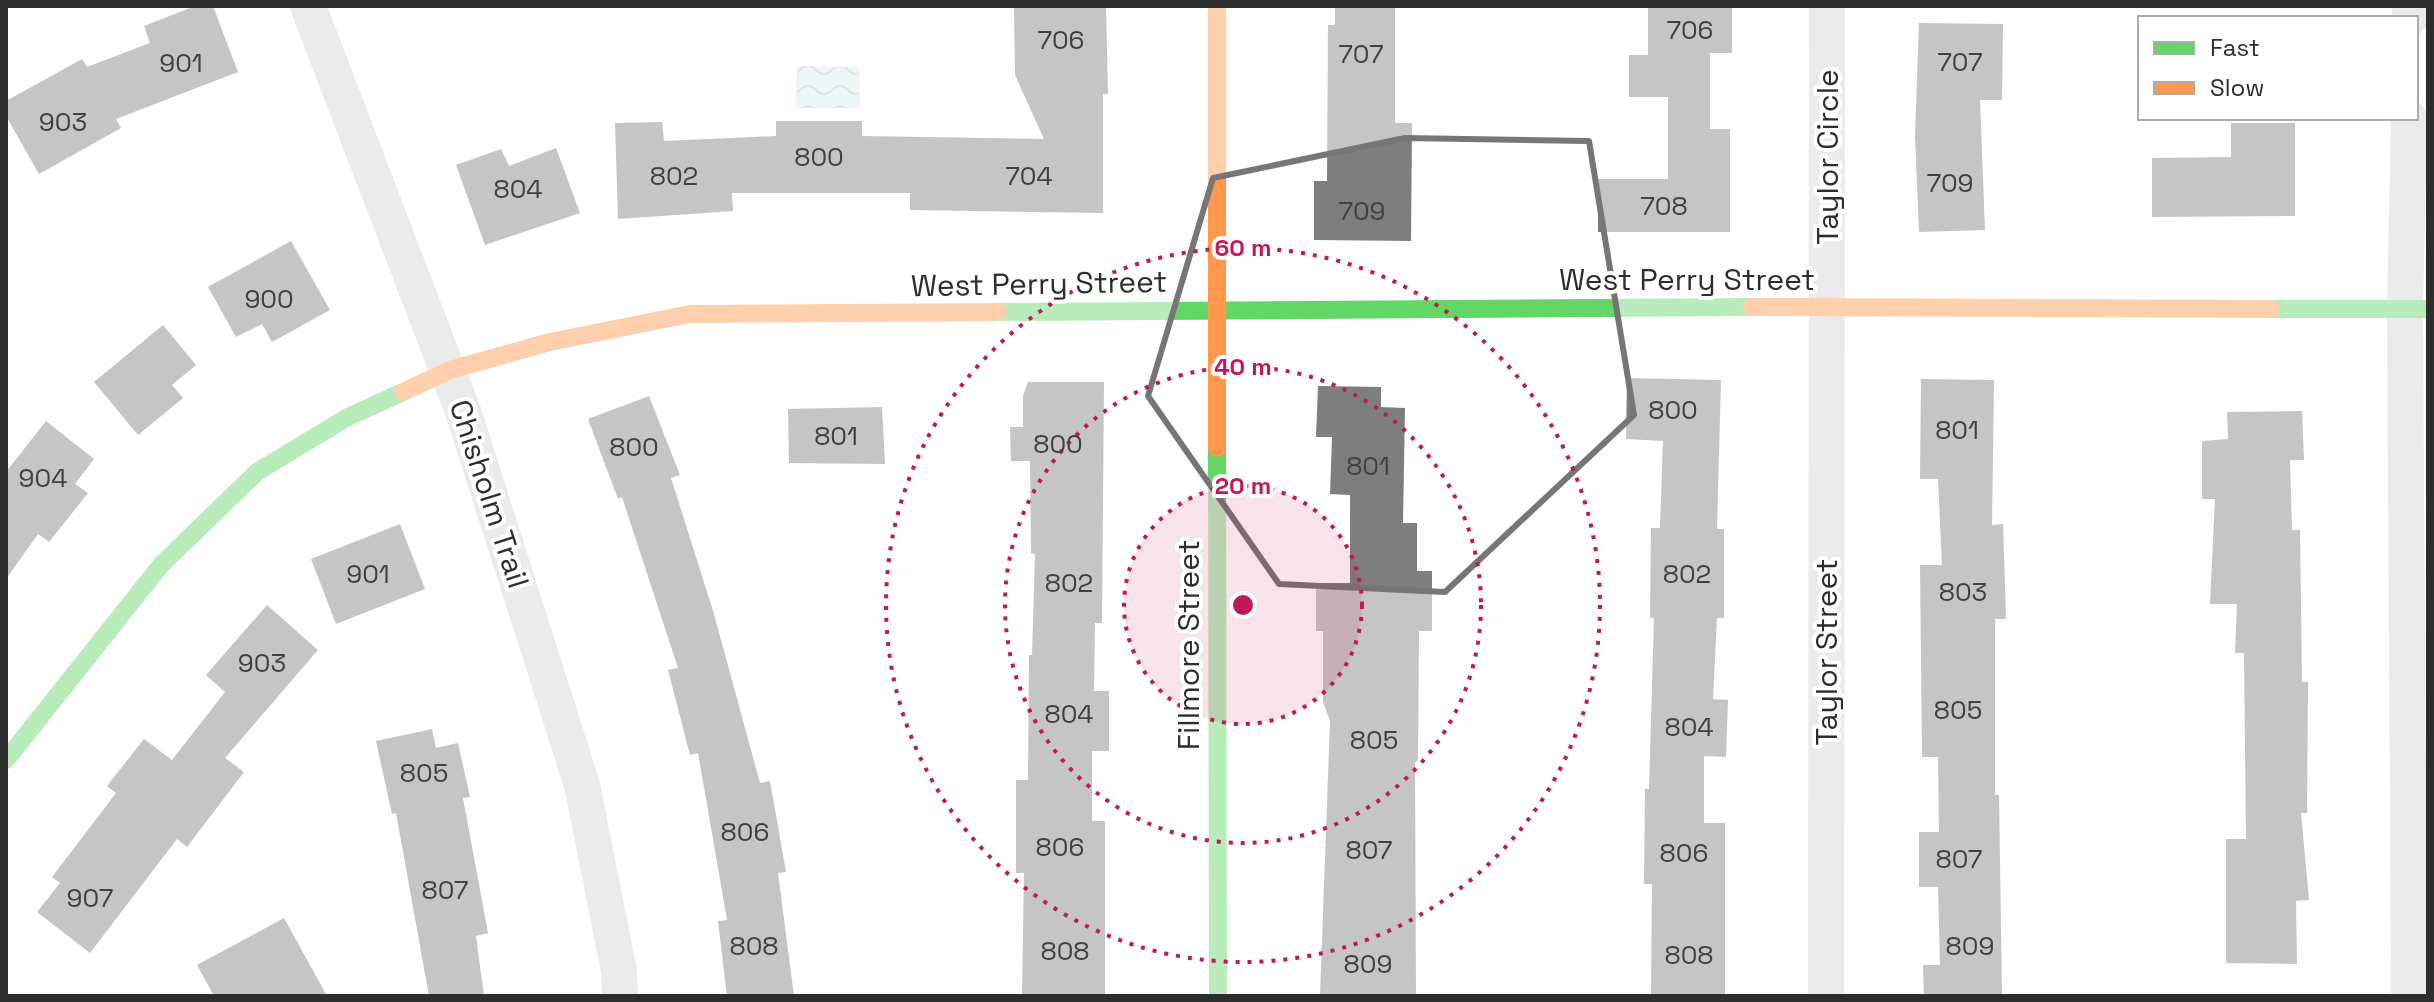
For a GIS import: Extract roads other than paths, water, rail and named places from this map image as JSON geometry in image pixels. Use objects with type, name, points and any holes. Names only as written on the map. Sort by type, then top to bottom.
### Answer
[{"type":"street","name":"Chisholm Trail","points":[[308,6],[450,370],[582,785],[619,971],[620,996]]},
{"type":"street","name":"Fillmore Street","points":[[1217,6],[1218,996]]},
{"type":"street","name":"Taylor Circle","points":[[1827,6],[1828,307]]},
{"type":"street","points":[[2409,120],[2416,309],[2409,996]]},
{"type":"street","name":"West Perry Street","points":[[6,760],[161,565],[257,472],[348,417],[450,370],[550,342],[690,314],[1828,307],[2416,309]]},
{"type":"street","name":"Taylor Street","points":[[1826,996],[1828,307]]},
{"type":"water","points":[[797,66],[859,67],[860,108],[796,108]]}]
